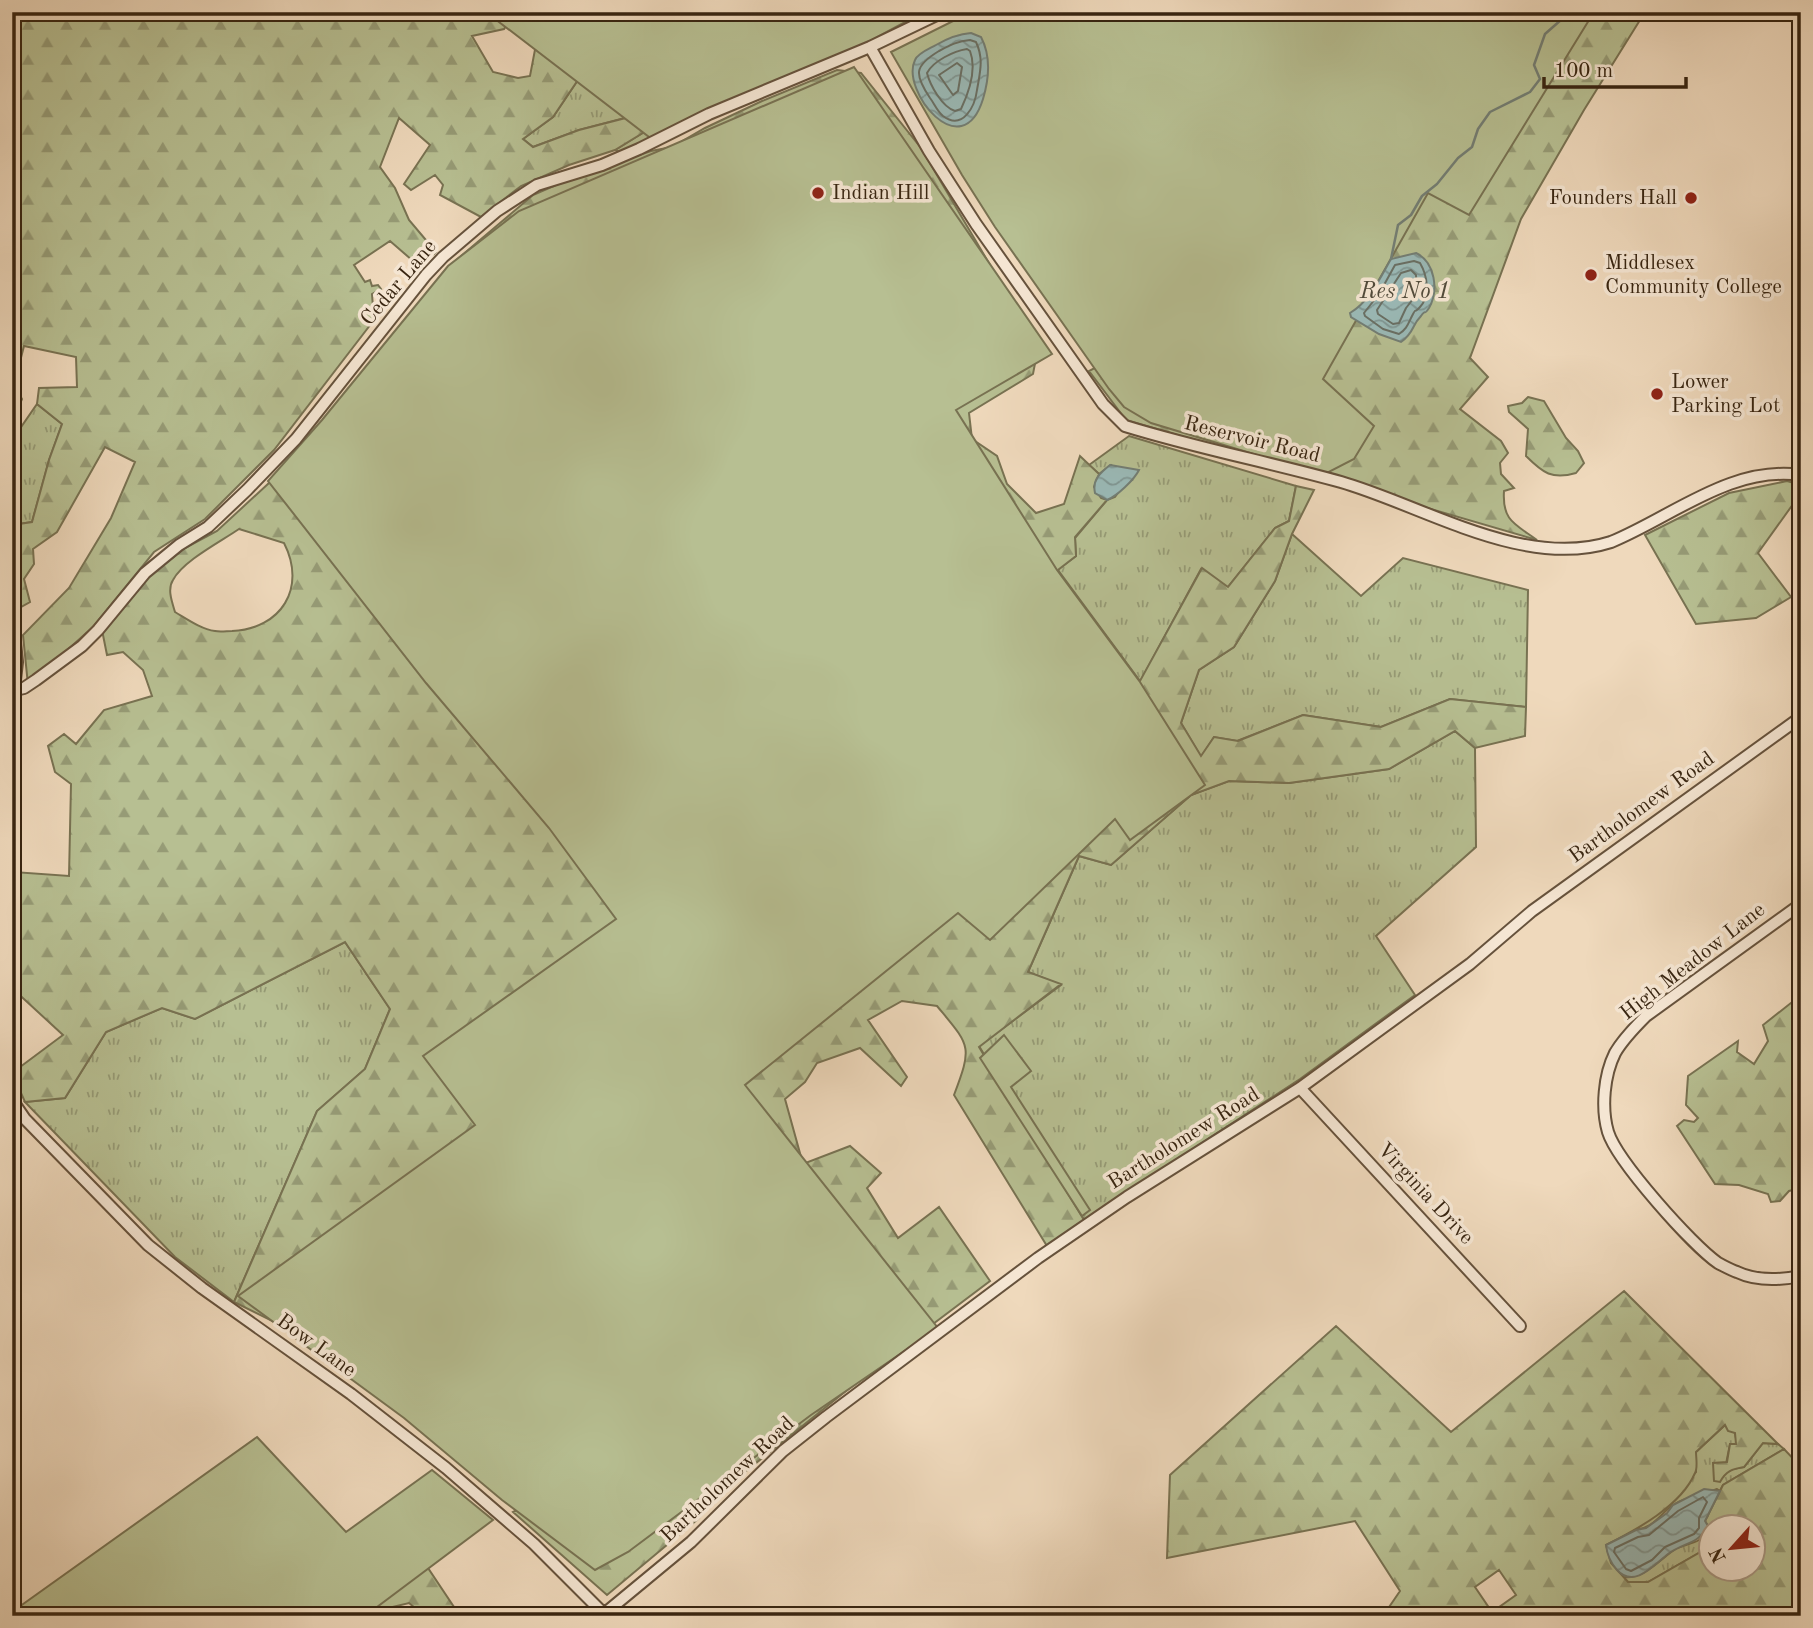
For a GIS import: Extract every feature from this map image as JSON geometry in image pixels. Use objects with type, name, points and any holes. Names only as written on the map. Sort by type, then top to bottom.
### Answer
[{"type":"street","name":"Cedar Lane","points":[[15,690],[24,688],[82,646],[98,631],[145,573],[178,545],[208,527],[247,490],[305,428],[426,275],[497,211],[537,185],[602,165],[709,114],[870,47],[943,12]]},
{"type":"street","name":"Reservoir Road","points":[[870,47],[929,151],[976,224],[1103,404],[1125,426],[1343,483],[1495,537],[1549,550],[1588,548],[1611,542],[1746,477],[1782,472],[1801,475]]},
{"type":"street","points":[[12,613],[17,662],[12,707]]},
{"type":"street","name":"Bartholomew Road","points":[[605,1615],[691,1542],[783,1451],[826,1417],[1038,1258],[1128,1197],[1300,1088],[1470,964],[1532,911],[1801,717]]},
{"type":"street","name":"High Meadow Lane","points":[[1801,904],[1646,1016],[1629,1033],[1615,1053],[1607,1079],[1605,1105],[1608,1132],[1619,1155],[1699,1246],[1718,1263],[1740,1274],[1766,1279],[1801,1276]]},
{"type":"street","name":"Virginia Drive","points":[[1300,1088],[1520,1326]]},
{"type":"street","name":"Bow Lane","points":[[12,1100],[25,1119],[148,1245],[202,1288],[351,1394],[446,1468],[534,1544],[605,1615]]},
{"type":"green space","points":[[12,12],[515,12],[504,29],[472,36],[493,72],[518,78],[530,76],[538,34],[592,59],[553,117],[523,139],[533,147],[579,130],[653,111],[659,123],[615,150],[569,165],[521,186],[481,217],[440,195],[443,185],[435,175],[411,190],[404,184],[430,145],[399,118],[380,167],[395,188],[409,220],[436,252],[420,267],[390,241],[354,265],[365,282],[370,280],[372,286],[378,285],[381,289],[372,294],[374,320],[274,450],[205,519],[154,552],[93,627],[28,685],[23,635],[69,588],[111,518],[135,462],[105,447],[57,532],[33,549],[34,564],[24,579],[30,602],[21,607],[12,576],[12,525],[32,522],[62,424],[37,404],[39,388],[77,387],[76,357],[24,346],[14,385],[22,399],[12,422]]},
{"type":"green space","points":[[486,12],[924,12],[870,41],[653,140]]},
{"type":"green space","points":[[667,12],[762,12],[781,69],[684,111],[661,136],[619,152],[615,150],[659,123],[652,111],[579,130],[533,147],[523,139],[553,117],[592,59],[604,34],[613,31],[639,45],[645,43],[655,38],[663,29]]},
{"type":"green space","points":[[971,12],[1594,12],[1469,215],[1428,193],[1323,379],[1374,426],[1354,459],[1323,475],[1151,423],[1124,407],[1109,389],[995,227],[891,52]]},
{"type":"green space","points":[[1219,12],[1645,12],[1521,219],[1470,358],[1488,377],[1460,409],[1501,441],[1508,453],[1500,463],[1501,474],[1514,488],[1504,491],[1505,509],[1516,525],[1537,540],[1126,420],[1089,371],[1183,320]]},
{"type":"green space","points":[[854,67],[1052,354],[956,410],[1057,570],[1140,682],[1205,785],[1130,840],[1115,819],[990,940],[958,913],[745,1085],[938,1328],[811,1415],[628,1552],[595,1570],[502,1500],[404,1418],[238,1296],[475,1125],[423,1056],[616,919],[549,828],[426,683],[268,481],[322,420],[448,266],[519,211]]},
{"type":"green space","points":[[837,70],[861,73],[921,148],[1026,326],[1037,353],[1033,374],[969,413],[972,439],[997,456],[1007,484],[1036,513],[1064,504],[1080,456],[1099,474],[1094,487],[1101,498],[1107,500],[1075,537],[1076,556],[1058,570],[1140,681],[1202,568],[1228,587],[1275,528],[1289,521],[1296,486],[1314,490],[1292,534],[1275,581],[1234,647],[1199,670],[1181,723],[1201,756],[1214,737],[1238,741],[1303,715],[1381,727],[1450,699],[1526,707],[1525,736],[1475,748],[1455,731],[1389,769],[1289,783],[1229,781],[1191,795],[1111,865],[1079,856],[1028,972],[1061,984],[979,1047],[1084,1220],[1047,1246],[954,1095],[964,1066],[965,1047],[956,1030],[937,1006],[902,1001],[868,1020],[907,1077],[901,1086],[860,1048],[817,1063],[805,1082],[785,1099],[803,1164],[850,1146],[881,1173],[867,1188],[898,1238],[939,1207],[990,1281],[876,1367],[731,1483],[698,1519],[607,1595],[513,1512],[584,1476],[234,1302],[317,1111],[365,1069],[390,1009],[345,942],[195,1019],[162,1008],[106,1032],[65,1098],[25,1102],[12,1073],[63,1035],[12,988],[14,872],[69,876],[71,784],[55,772],[48,746],[64,734],[76,744],[104,710],[152,696],[143,670],[123,652],[107,655],[102,630],[139,584],[185,548],[217,531],[297,457],[447,268],[533,195],[572,178],[651,151],[672,147],[762,101]],"holes":[[[239,529],[284,543],[290,560],[291,590],[285,603],[264,623],[232,631],[217,631],[199,626],[175,612],[170,587],[178,573],[193,559]]]},
{"type":"green space","points":[[1528,397],[1544,401],[1566,438],[1578,451],[1584,463],[1576,473],[1560,476],[1548,474],[1526,456],[1528,429],[1509,412],[1508,406],[1522,403]]},
{"type":"green space","points":[[37,404],[62,424],[32,522],[12,525],[12,452],[17,433]]},
{"type":"green space","points":[[1129,436],[1296,486],[1289,521],[1275,528],[1227,588],[1201,569],[1140,682],[1057,570],[1076,556],[1075,538],[1107,500],[1115,497],[1123,486],[1132,480],[1111,465],[1099,474],[1089,465]]},
{"type":"green space","points":[[1787,481],[1801,485],[1801,493],[1758,553],[1791,597],[1756,618],[1696,624],[1645,535],[1729,493]]},
{"type":"green space","points":[[1292,534],[1361,596],[1403,558],[1528,590],[1526,707],[1450,699],[1381,727],[1303,715],[1237,741],[1214,737],[1201,757],[1181,723],[1199,670],[1234,647],[1275,581]]},
{"type":"green space","points":[[1455,731],[1475,748],[1476,847],[1376,936],[1415,995],[1300,1079],[1084,1220],[979,1046],[1061,985],[1028,972],[1079,856],[1111,865],[1191,795],[1229,781],[1289,783],[1389,769]]},
{"type":"green space","points":[[345,942],[390,1009],[365,1069],[317,1111],[234,1302],[175,1257],[25,1102],[65,1098],[106,1032],[162,1008],[195,1019]]},
{"type":"green space","points":[[1801,995],[1801,1188],[1789,1191],[1780,1201],[1771,1202],[1768,1194],[1739,1185],[1715,1184],[1677,1126],[1684,1120],[1694,1122],[1698,1118],[1686,1105],[1688,1076],[1738,1041],[1737,1052],[1754,1064],[1768,1041],[1763,1025]]},
{"type":"green space","points":[[1004,1035],[1031,1071],[1011,1087],[1090,1210],[1082,1216],[980,1058]]},
{"type":"green space","points":[[1624,1291],[1778,1444],[1763,1443],[1744,1467],[1730,1471],[1720,1482],[1714,1481],[1713,1463],[1727,1462],[1730,1444],[1736,1444],[1735,1433],[1728,1431],[1725,1425],[1696,1452],[1696,1471],[1679,1496],[1656,1516],[1606,1545],[1611,1563],[1628,1582],[1648,1582],[1698,1553],[1698,1582],[1768,1582],[1768,1512],[1710,1512],[1723,1485],[1784,1449],[1801,1467],[1801,1616],[1383,1616],[1400,1591],[1355,1521],[1167,1558],[1170,1475],[1336,1326],[1451,1432]],"holes":[[[1499,1570],[1516,1595],[1492,1612],[1475,1587]]]},
{"type":"green space","points":[[1725,1425],[1735,1433],[1737,1444],[1730,1444],[1724,1474],[1744,1467],[1763,1443],[1778,1444],[1784,1449],[1723,1485],[1720,1491],[1717,1489],[1678,1502],[1652,1523],[1636,1530],[1696,1472],[1696,1452]]},
{"type":"green space","points":[[257,1437],[346,1532],[432,1470],[493,1520],[365,1616],[12,1616],[12,1612]]},
{"type":"green space","points":[[394,1517],[460,1616],[425,1616],[409,1603],[363,1614],[309,1616]]},
{"type":"green space","points":[[1698,1540],[1698,1553],[1648,1582],[1628,1582],[1623,1577],[1645,1572],[1677,1548]]},
{"type":"water","points":[[971,33],[981,37],[986,52],[988,76],[983,99],[973,118],[961,126],[948,125],[924,104],[916,89],[913,73],[915,60],[921,53],[945,40]]},
{"type":"water","name":"Res No 1","points":[[1416,253],[1431,270],[1434,293],[1429,308],[1401,342],[1379,334],[1351,317],[1350,313],[1369,296],[1391,259]]},
{"type":"water","points":[[1110,465],[1139,470],[1125,487],[1107,500],[1095,493],[1095,484],[1100,474]]},
{"type":"water","points":[[1704,1489],[1720,1491],[1710,1512],[1698,1512],[1698,1538],[1674,1550],[1644,1573],[1630,1577],[1623,1575],[1612,1564],[1606,1545],[1646,1528],[1667,1513],[1673,1505]]},
{"type":"waterway","points":[[1391,259],[1398,225],[1411,215],[1422,196],[1437,184],[1458,158],[1472,147],[1478,129],[1490,112],[1530,92],[1540,79],[1534,65],[1545,34],[1570,12]]},
{"type":"place","name":"Indian Hill","points":[[818,193]]},
{"type":"place","name":"Founders Hall","points":[[1691,198]]},
{"type":"place","name":"Middlesex Community College","points":[[1591,275]]},
{"type":"place","name":"Lower Parking Lot","points":[[1657,394]]}]
